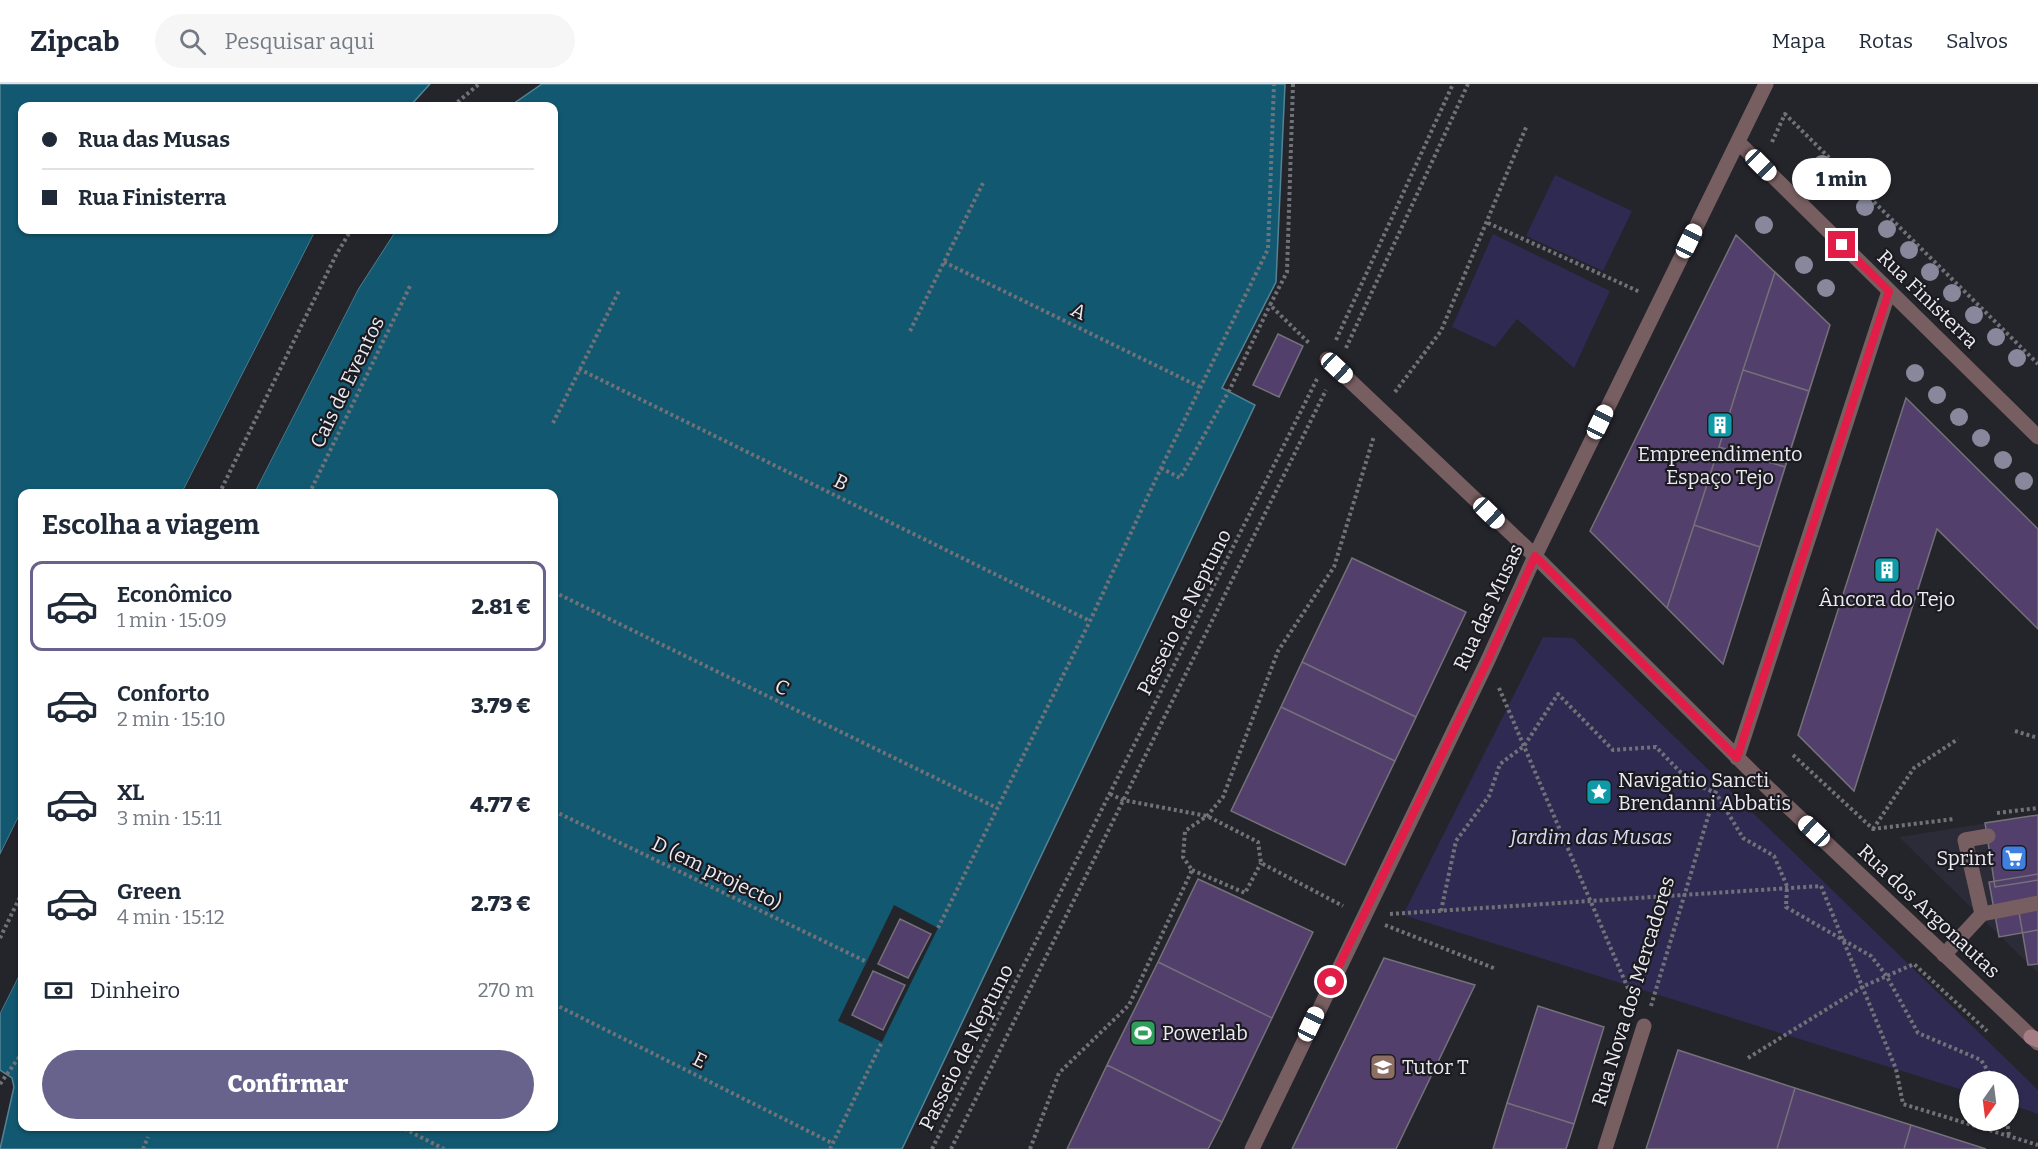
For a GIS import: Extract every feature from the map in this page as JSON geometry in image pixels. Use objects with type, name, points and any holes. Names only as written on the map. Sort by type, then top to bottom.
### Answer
[{"type":"street","name":"Rua das Musas","points":[[1252,1149],[1488,660],[1535,556],[1766,84]]},
{"type":"street","name":"Rua Finisterra","points":[[1738,142],[2038,437]]},
{"type":"street","points":[[1737,758],[1889,291]]},
{"type":"street","name":"Rua dos Argonautas","points":[[1332,364],[1535,556],[1737,758],[2036,1040]]},
{"type":"street","points":[[1982,914],[1965,840],[1988,836]]},
{"type":"street","points":[[1944,955],[1982,914],[2038,903]]},
{"type":"street","name":"Rua Nova dos Mercadores","points":[[1605,1149],[1644,1026]]},
{"type":"path","points":[[458,102],[480,84]]},
{"type":"path","points":[[938,928],[1090,621],[1161,468],[1268,249],[1274,84]]},
{"type":"path","points":[[1161,468],[1180,478],[1229,391],[1287,272],[1293,84]]},
{"type":"path","name":"Passeio de Neptuno","points":[[932,1149],[1110,794],[1332,364],[1453,84]]},
{"type":"path","points":[[951,1149],[1123,800],[1468,84]]},
{"type":"path","points":[[1761,165],[1785,114],[2038,364]]},
{"type":"path","points":[[1110,794],[1123,800],[1207,816],[1258,842],[1261,863],[1245,893],[1192,870],[1183,856],[1185,831],[1207,816],[1223,797],[1278,651],[1334,567],[1382,410],[1441,331],[1527,125]]},
{"type":"path","points":[[910,331],[984,181]]},
{"type":"path","points":[[1488,223],[1660,301]]},
{"type":"path","points":[[222,489],[349,234]]},
{"type":"path","name":"A","points":[[944,262],[1200,387]]},
{"type":"path","name":"Cais de Eventos","points":[[311,489],[411,284]]},
{"type":"path","points":[[553,423],[620,289]]},
{"type":"path","points":[[1270,305],[1332,364]]},
{"type":"path","name":"B","points":[[579,369],[1090,621]]},
{"type":"path","name":"C","points":[[558,594],[997,808]]},
{"type":"path","points":[[1488,660],[1644,1026]]},
{"type":"path","points":[[1441,911],[1456,841],[1489,796],[1500,764],[1524,746],[1558,694],[1613,750],[1656,747],[1690,782],[1716,793],[1743,838],[1774,856],[1786,886],[1786,907],[1871,956],[1886,975],[1918,1034],[1981,1060],[1988,1071]]},
{"type":"path","points":[[2015,731],[2038,738]]},
{"type":"path","points":[[1873,829],[1914,768],[1958,740]]},
{"type":"path","points":[[1793,755],[1873,829]]},
{"type":"path","points":[[1716,793],[1720,777],[1727,784]]},
{"type":"path","name":"Rua Nova dos Mercadores","points":[[1644,1026],[1716,793]]},
{"type":"path","points":[[1991,814],[2038,808]]},
{"type":"path","name":"D (em projecto)","points":[[558,814],[867,962]]},
{"type":"path","points":[[1873,829],[1956,818]]},
{"type":"path","points":[[1261,863],[1363,916],[1496,969]]},
{"type":"path","points":[[1030,1149],[1059,1073],[1128,1005],[1192,870]]},
{"type":"path","points":[[1363,916],[1685,895],[1786,886],[1821,886],[1864,986],[1896,1070],[1903,1104],[2038,1145]]},
{"type":"path","points":[[0,938],[18,901]]},
{"type":"path","points":[[1748,1058],[1864,986],[1914,964],[1989,1033]]},
{"type":"path","name":"E","points":[[558,1006],[832,1143]]},
{"type":"path","points":[[830,1149],[882,1041]]},
{"type":"path","points":[[0,1084],[18,1059]]},
{"type":"path","points":[[409,1131],[444,1149]]},
{"type":"path","points":[[2008,1131],[2009,1136]]},
{"type":"path","points":[[143,1149],[148,1137]]},
{"type":"shaded area","points":[[2038,815],[2038,973],[1899,837]]},
{"type":"green space","points":[[1555,175],[1632,211],[1603,271],[1526,236]]},
{"type":"green space","points":[[1493,234],[1610,291],[1574,368],[1517,319],[1495,347],[1452,327]]},
{"type":"green space","name":"Jardim das Musas","points":[[1543,637],[1573,638],[2018,1071],[1959,1071],[1959,1089],[1403,915]]},
{"type":"green space","name":"Jardim das Musas","points":[[2019,1072],[2038,1090],[2038,1114],[2019,1107]]},
{"type":"water","points":[[0,84],[430,84],[414,102],[18,102],[18,234],[314,234],[184,489],[18,489],[18,818],[0,855]]},
{"type":"water","points":[[542,84],[1285,84],[1276,282],[1222,388],[1255,405],[902,1149],[0,1149],[14,1087],[12,1078],[0,1070],[0,1013],[18,977],[18,1131],[558,1131],[558,489],[256,489],[358,289],[393,234],[558,234],[558,102],[516,102]]},
{"type":"pier","points":[[314,234],[316,234],[188,489],[184,489]]},
{"type":"pier","points":[[389,234],[393,234],[358,289],[256,489],[254,489],[355,288]]},
{"type":"pier","points":[[18,818],[18,824],[0,858]]},
{"type":"pier","points":[[894,905],[938,928],[882,1042],[838,1021]]},
{"type":"pier","points":[[18,973],[0,1013],[0,1007]]},
{"type":"building","name":"Empreendimento Espaço Tejo","points":[[1736,235],[1830,325],[1723,664],[1590,531]]},
{"type":"building","points":[[1775,272],[1830,325],[1809,391],[1743,370]]},
{"type":"building","points":[[1278,334],[1303,346],[1279,397],[1253,385]]},
{"type":"building","points":[[1743,370],[1809,391],[1785,467],[1719,447]]},
{"type":"building","name":"Âncora do Tejo","points":[[1906,398],[2038,529],[2038,629],[1937,529],[1854,791],[1798,735]]},
{"type":"building","points":[[1719,447],[1785,467],[1760,547],[1694,525]]},
{"type":"building","points":[[1694,525],[1760,547],[1723,664],[1667,608]]},
{"type":"building","points":[[1352,558],[1466,612],[1416,717],[1302,662]]},
{"type":"building","points":[[1302,662],[1416,717],[1395,761],[1281,707]]},
{"type":"building","points":[[1281,707],[1395,761],[1345,865],[1231,811]]},
{"type":"building","name":"Sprint","points":[[2038,815],[2038,880],[1995,887],[1985,823]]},
{"type":"building","points":[[2038,874],[2038,930],[1999,937],[1989,882]]},
{"type":"building","points":[[1198,879],[1313,932],[1272,1018],[1158,962]]},
{"type":"building","points":[[2038,909],[2038,964],[2028,965],[2019,912]]},
{"type":"building","points":[[900,919],[931,934],[908,978],[878,964]]},
{"type":"building","name":"Tutor T","points":[[1384,958],[1475,985],[1396,1149],[1292,1149]]},
{"type":"building","points":[[1158,962],[1272,1018],[1222,1122],[1107,1065]]},
{"type":"building","points":[[873,971],[905,985],[883,1030],[852,1015]]},
{"type":"building","points":[[1538,1006],[1604,1027],[1574,1124],[1507,1103]]},
{"type":"building","points":[[1678,1050],[1795,1088],[1777,1149],[1646,1149]]},
{"type":"building","points":[[1107,1065],[1222,1122],[1208,1149],[1067,1149]]},
{"type":"building","points":[[1795,1088],[1911,1125],[1904,1149],[1777,1149]]},
{"type":"building","points":[[1507,1103],[1574,1124],[1566,1149],[1493,1149]]},
{"type":"building","points":[[1911,1125],[1986,1149],[1904,1149]]},
{"type":"place","name":"Empreendimento Espaço Tejo","points":[[1720,425]]},
{"type":"place","name":"Âncora do Tejo","points":[[1887,570]]},
{"type":"place","name":"Navigatio Sancti Brendanni Abbatis","points":[[1599,792]]},
{"type":"place","name":"Sprint","points":[[2014,858]]},
{"type":"place","name":"Powerlab","points":[[1143,1033]]},
{"type":"place","name":"Tutor T","points":[[1383,1067]]},
{"type":"route","points":[[1331,982],[1488,660],[1535,556],[1737,758],[1889,291],[1842,245]]}]
